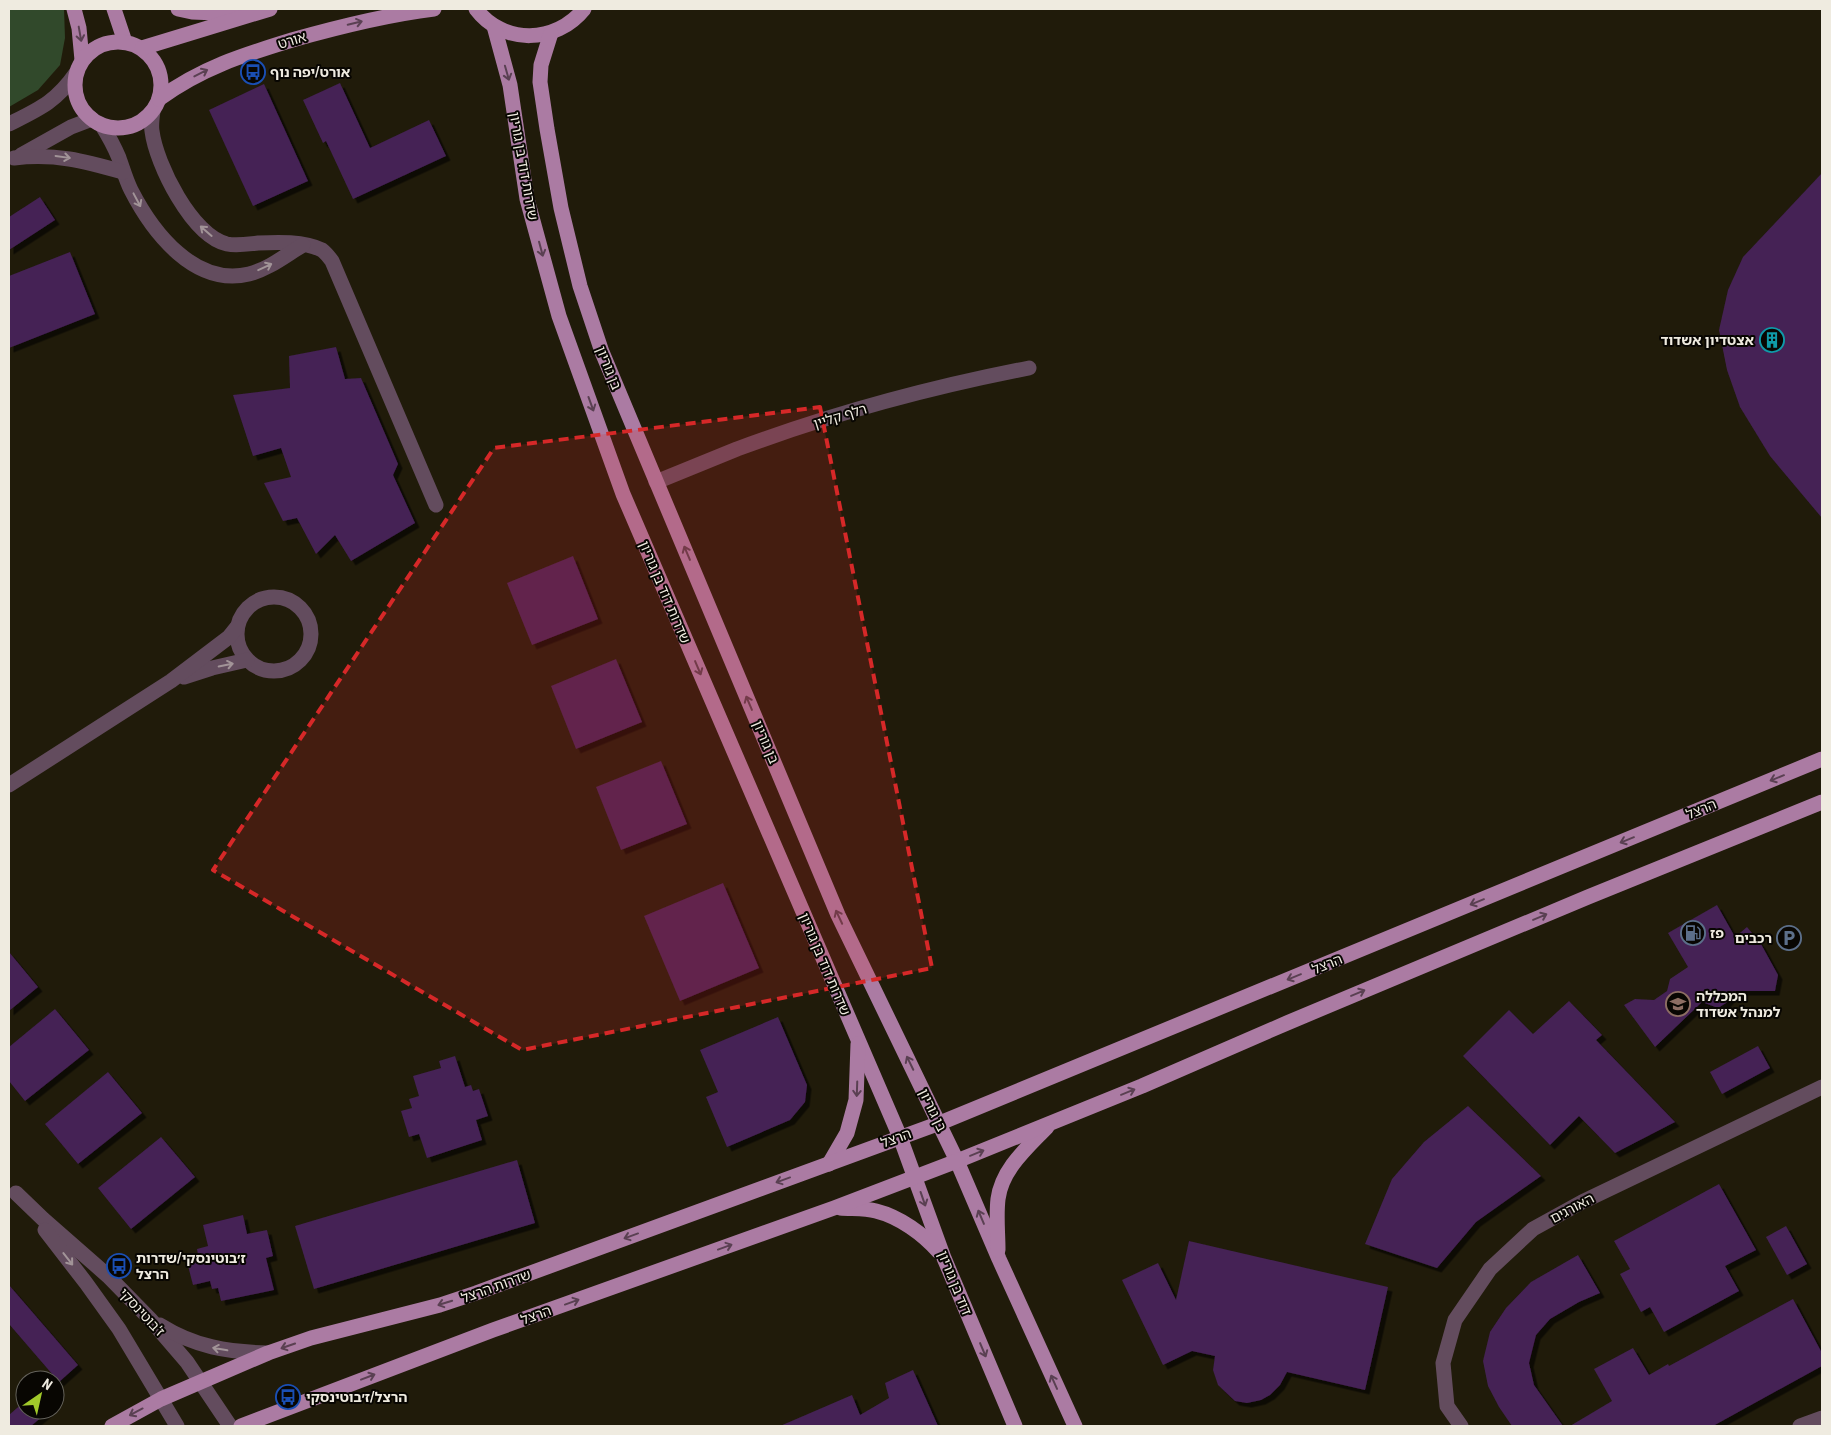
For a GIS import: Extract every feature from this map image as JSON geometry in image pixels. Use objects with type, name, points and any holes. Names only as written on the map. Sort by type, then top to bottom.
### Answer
[{"type":"main road","points":[[74,9],[81,43],[75,86],[77,99],[83,110],[97,122],[110,128],[129,127],[138,124],[156,105],[162,87],[161,76],[151,56],[142,48],[125,42],[101,45],[91,51],[79,67]]},
{"type":"main road","points":[[114,9],[125,42]]},
{"type":"main road","points":[[178,9],[192,12],[252,14]]},
{"type":"main road","points":[[142,48],[270,9]]},
{"type":"main road","name":"אורט","points":[[156,105],[181,83],[215,65],[330,29],[402,13],[434,9]]},
{"type":"main road","points":[[476,9],[494,26],[512,34],[532,36],[551,33],[569,24],[584,9]]},
{"type":"main road","name":"שדרות דוד בן גוריון","points":[[494,26],[510,85],[527,199],[559,316],[623,494],[900,1136]]},
{"type":"main road","name":"בן גוריון","points":[[551,33],[541,65],[540,82],[561,208],[580,286],[602,352],[838,915],[940,1123],[998,1259],[1075,1426]]},
{"type":"main road","name":"הרצל","points":[[829,1164],[900,1136],[940,1123],[1822,759]]},
{"type":"main road","points":[[834,1208],[1052,1123],[1570,904],[1822,802]]},
{"type":"main road","points":[[829,1164],[847,1133],[856,1100],[858,1040]]},
{"type":"main road","points":[[998,1259],[998,1205],[1001,1187],[1007,1173],[1019,1156],[1052,1123]]},
{"type":"main road","name":"דוד בן גוריון","points":[[900,1136],[944,1258],[1015,1426]]},
{"type":"main road","name":"שדרות הרצל","points":[[161,1399],[268,1353],[311,1338],[440,1305],[476,1293],[829,1164]]},
{"type":"main road","points":[[834,1208],[877,1211],[914,1230],[928,1240],[944,1258]]},
{"type":"main road","name":"הרצל","points":[[241,1426],[493,1330],[834,1208]]},
{"type":"main road","points":[[112,1426],[161,1399]]},
{"type":"street","points":[[9,124],[47,105],[59,95],[79,67]]},
{"type":"street","points":[[156,105],[152,130],[157,150],[167,175],[190,216],[202,228],[214,238],[227,244],[267,243],[303,245],[324,251],[332,261],[436,505]]},
{"type":"street","points":[[12,160],[71,127],[97,122],[111,140],[144,213],[181,256],[198,267],[224,276],[237,276],[251,273],[276,262],[303,245]]},
{"type":"street","points":[[12,160],[50,156],[73,159],[124,172]]},
{"type":"street","name":"רלף קליין","points":[[656,482],[738,449],[877,404],[965,381],[1029,368]]},
{"type":"street","points":[[9,785],[171,681],[228,637],[237,627],[245,611],[255,602],[267,598],[280,597],[291,601],[300,607],[307,616],[312,637],[307,653],[300,661],[283,671],[273,672],[264,670],[247,660],[238,645],[237,627]]},
{"type":"street","points":[[171,681],[212,668],[247,660]]},
{"type":"street","name":"האורגים","points":[[1461,1426],[1447,1406],[1444,1363],[1455,1320],[1490,1270],[1533,1229],[1582,1202],[1822,1087]]},
{"type":"street","name":"ז'בוטינסקי","points":[[12,1188],[43,1219],[108,1276],[150,1319],[200,1381],[230,1426]]},
{"type":"street","name":"ז'בוטינסקי","points":[[12,1188],[108,1314],[177,1426]]},
{"type":"street","points":[[150,1319],[176,1334],[215,1349],[268,1353]]},
{"type":"street","points":[[1800,1426],[1822,1418]]},
{"type":"highlighted area","points":[[820,407],[932,968],[522,1050],[213,870],[494,448]]},
{"type":"green space","points":[[9,9],[64,9],[65,38],[60,65],[38,90],[9,107]]},
{"type":"building","points":[[340,83],[370,148],[429,120],[446,156],[353,199],[326,141],[323,143],[303,100]]},
{"type":"building","points":[[264,84],[308,181],[253,206],[209,110]]},
{"type":"building","name":"אצטדיון אשדוד","points":[[1822,173],[1822,518],[1770,456],[1740,407],[1727,370],[1719,330],[1728,290],[1743,257]]},
{"type":"building","points":[[40,197],[55,220],[9,250],[9,217]]},
{"type":"building","points":[[70,252],[95,314],[9,348],[9,276]]},
{"type":"building","points":[[336,347],[345,379],[361,378],[398,464],[393,475],[415,523],[351,561],[335,535],[316,554],[297,518],[283,521],[264,483],[291,477],[281,448],[253,456],[233,395],[290,388],[289,356]]},
{"type":"building","points":[[573,556],[598,619],[532,645],[507,583]]},
{"type":"building","points":[[616,659],[642,722],[576,749],[551,686]]},
{"type":"building","points":[[661,761],[687,824],[621,850],[596,787]]},
{"type":"building","points":[[723,883],[759,968],[680,1001],[644,916]]},
{"type":"building","points":[[1717,905],[1735,937],[1747,927],[1761,944],[1778,975],[1775,991],[1736,991],[1726,1003],[1718,1008],[1702,1002],[1655,1047],[1624,1005],[1635,999],[1654,1000],[1667,991],[1670,979],[1688,967],[1668,933]]},
{"type":"building","points":[[9,952],[38,987],[9,1011]]},
{"type":"building","points":[[1569,1001],[1602,1035],[1596,1040],[1675,1122],[1615,1153],[1579,1116],[1550,1145],[1463,1056],[1509,1010],[1533,1034]]},
{"type":"building","points":[[55,1009],[89,1050],[25,1101],[9,1081],[9,1047]]},
{"type":"building","points":[[778,1017],[807,1085],[805,1102],[790,1120],[727,1147],[706,1097],[718,1092],[700,1050]]},
{"type":"building","points":[[1758,1046],[1770,1068],[1722,1094],[1710,1072]]},
{"type":"building","points":[[455,1056],[465,1087],[471,1085],[473,1091],[479,1089],[488,1116],[476,1120],[482,1140],[427,1158],[419,1134],[409,1137],[401,1111],[412,1108],[409,1099],[419,1096],[413,1076],[441,1068],[439,1061]]},
{"type":"building","points":[[108,1072],[142,1113],[78,1164],[45,1124]]},
{"type":"building","points":[[1468,1106],[1541,1176],[1476,1222],[1437,1268],[1365,1244],[1392,1179],[1424,1142]]},
{"type":"building","points":[[161,1137],[195,1177],[131,1229],[98,1188]]},
{"type":"building","points":[[517,1160],[535,1223],[314,1289],[295,1226]]},
{"type":"building","points":[[1719,1184],[1756,1250],[1725,1266],[1739,1291],[1664,1332],[1650,1307],[1641,1312],[1620,1274],[1630,1269],[1614,1241]]},
{"type":"building","points":[[243,1215],[247,1234],[267,1230],[273,1256],[266,1258],[274,1290],[221,1301],[218,1288],[212,1289],[210,1281],[193,1285],[186,1258],[198,1255],[197,1249],[208,1246],[203,1225]]},
{"type":"building","points":[[1786,1226],[1807,1264],[1787,1275],[1766,1237]]},
{"type":"building","points":[[1189,1241],[1388,1287],[1365,1390],[1287,1372],[1280,1385],[1270,1395],[1261,1400],[1247,1403],[1235,1401],[1218,1385],[1213,1370],[1215,1356],[1192,1351],[1163,1365],[1122,1280],[1158,1263],[1176,1300]]},
{"type":"building","points":[[1578,1255],[1600,1293],[1579,1302],[1550,1319],[1536,1335],[1529,1363],[1534,1385],[1563,1426],[1512,1426],[1488,1386],[1483,1361],[1490,1332],[1506,1308],[1531,1282]]},
{"type":"building","points":[[9,1285],[78,1365],[65,1377],[65,1370],[49,1370],[9,1324]]},
{"type":"building","points":[[1793,1299],[1822,1353],[1822,1366],[1713,1426],[1570,1426],[1612,1401],[1594,1369],[1633,1348],[1649,1375]]},
{"type":"building","points":[[913,1370],[938,1426],[780,1426],[852,1395],[860,1415],[889,1398],[885,1383]]},
{"type":"building","points":[[15,1410],[15,1420],[38,1420],[31,1426],[9,1426],[9,1415]]},
{"type":"place","name":"אורט/יפה נוף","points":[[253,72]]},
{"type":"place","name":"אצטדיון אשדוד","points":[[1772,340]]},
{"type":"place","name":"פז","points":[[1693,933]]},
{"type":"place","name":"רכבים","points":[[1789,938]]},
{"type":"place","name":"המכללה למנהל אשדוד","points":[[1678,1004]]},
{"type":"place","name":"ז׳בוטינסקי/שדרות הרצל","points":[[119,1266]]},
{"type":"place","name":"הרצל/ז׳בוטינסקי","points":[[288,1397]]}]
